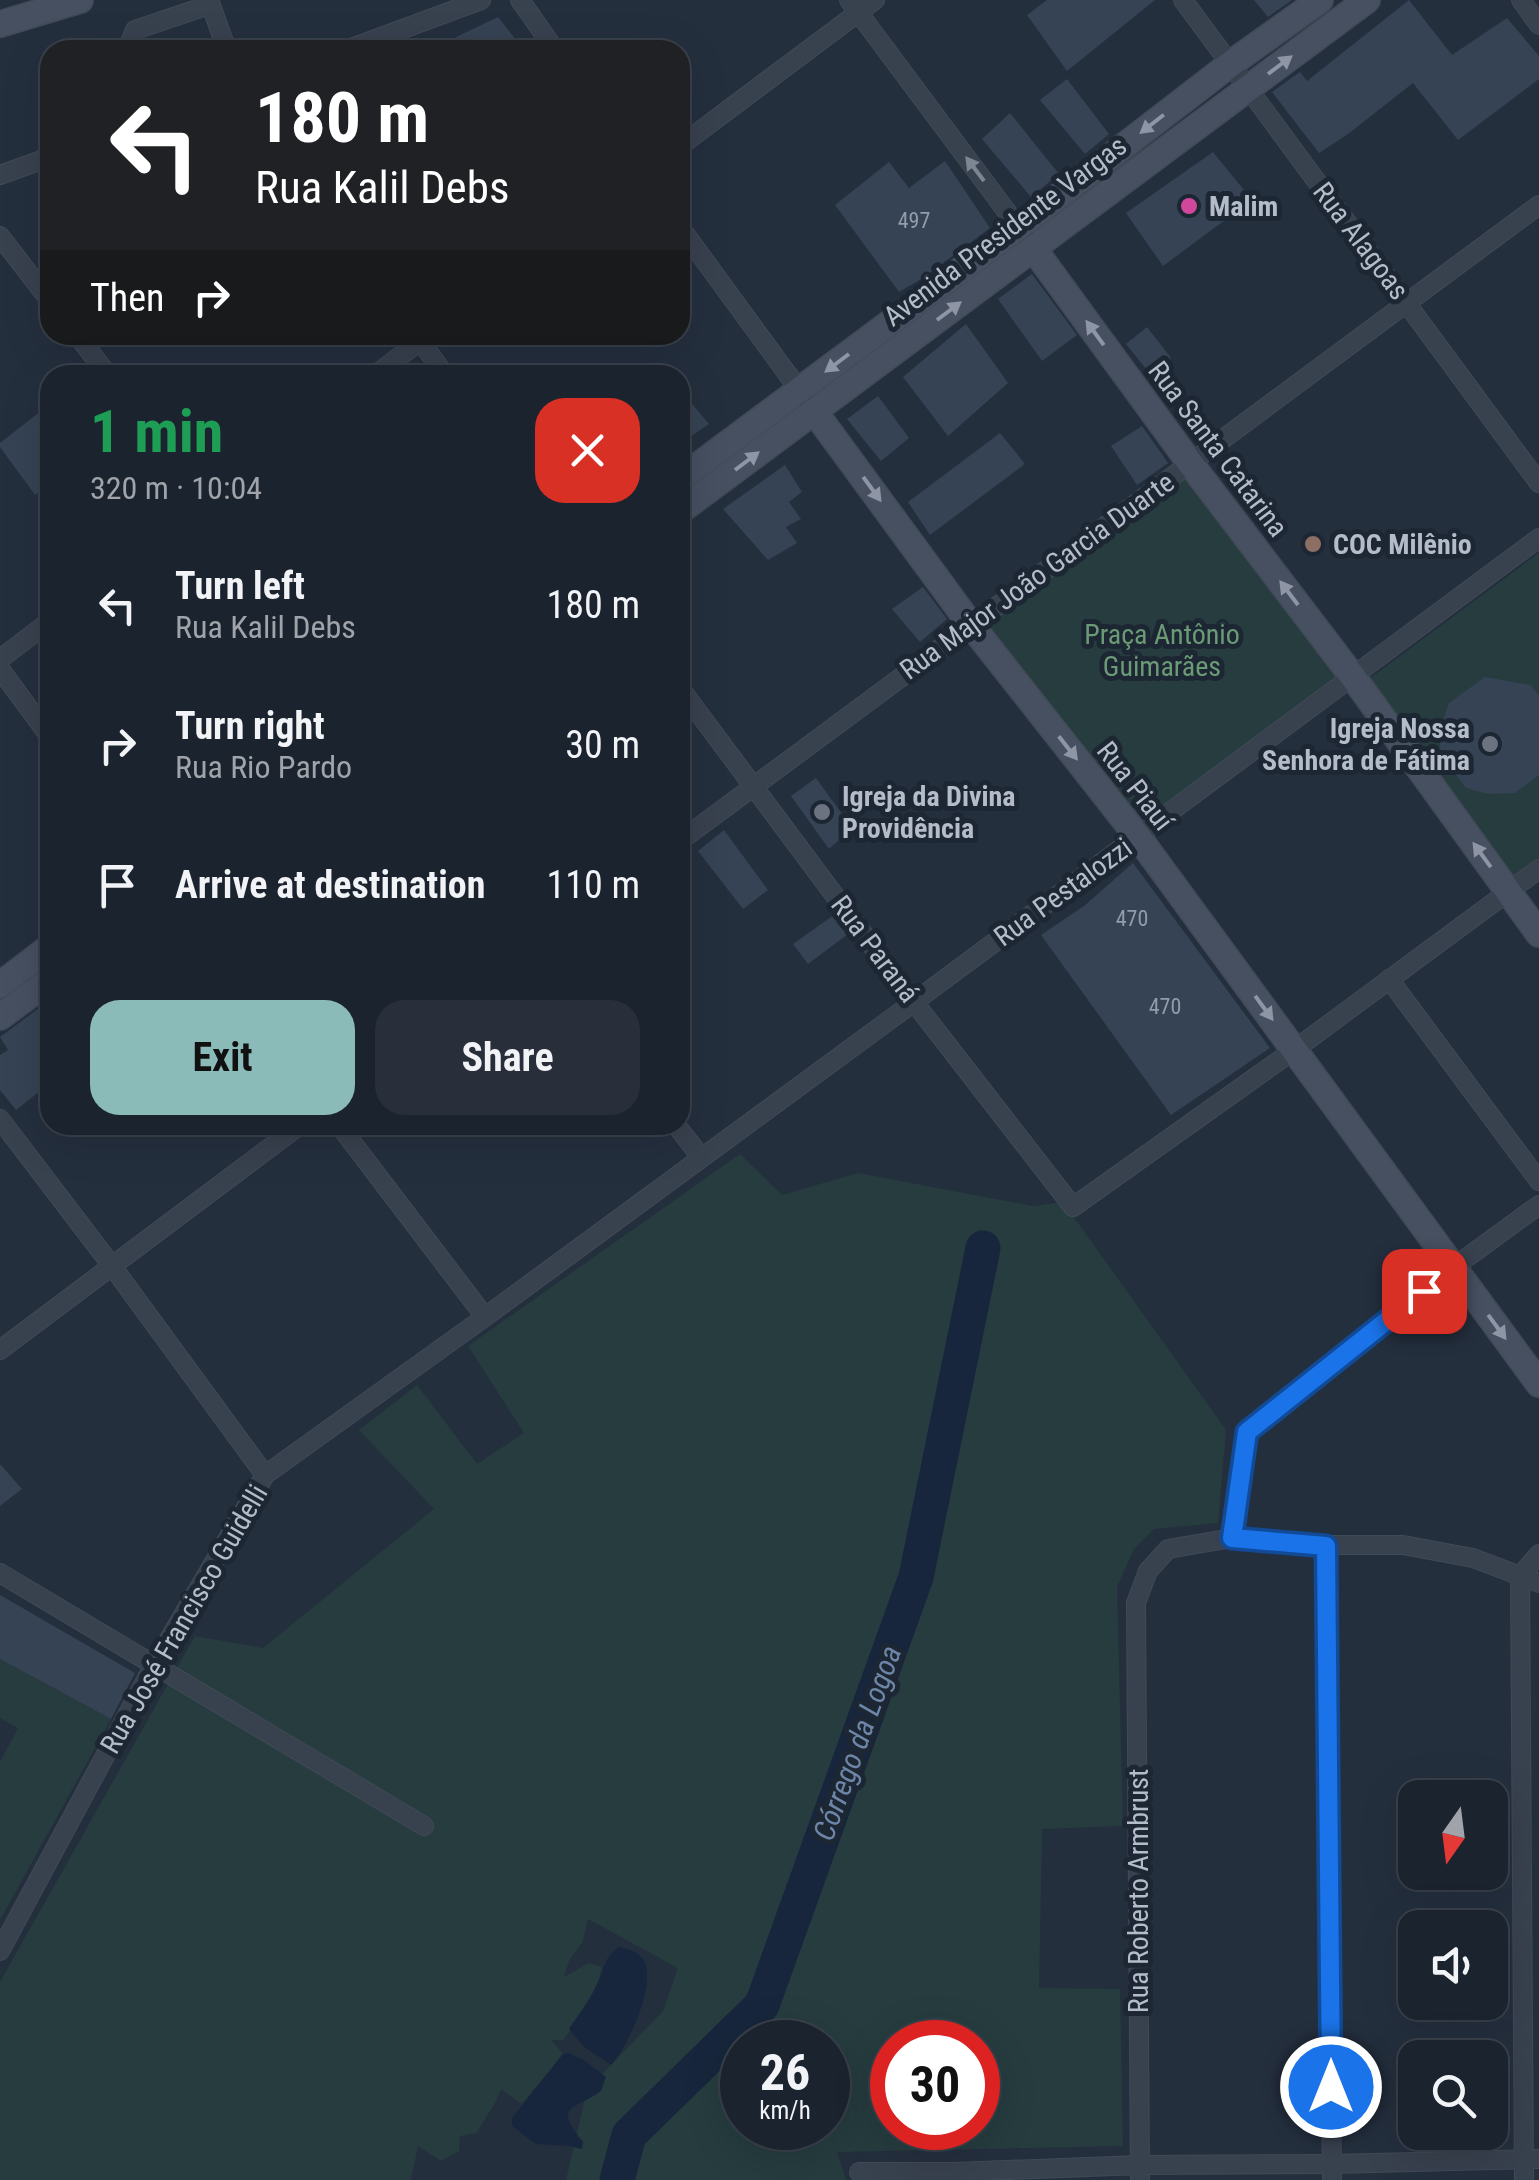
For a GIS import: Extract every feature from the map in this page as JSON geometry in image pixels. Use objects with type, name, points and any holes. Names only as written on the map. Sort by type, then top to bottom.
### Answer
[{"type":"main road","points":[[0,24],[80,0]]},
{"type":"main road","name":"Avenida Presidente Vargas","points":[[1026,238],[1229,64],[1320,0]]},
{"type":"main road","name":"Avenida Presidente Vargas","points":[[690,502],[807,401],[1026,238],[1247,89],[1367,0]]},
{"type":"main road","name":"Rua Santa Catarina","points":[[1026,238],[1190,463],[1353,676],[1539,934]]},
{"type":"main road","name":"Avenida Presidente Vargas","points":[[690,473],[807,401]]},
{"type":"main road","name":"Rua Piauí","points":[[807,401],[972,624],[1138,837],[1539,1384]]},
{"type":"main road","points":[[0,985],[40,955]]},
{"type":"main road","points":[[0,1016],[40,987]]},
{"type":"street","points":[[373,40],[481,0]]},
{"type":"street","points":[[520,0],[548,40]]},
{"type":"street","points":[[690,138],[854,6],[875,0]]},
{"type":"street","name":"Rua Alagoas","points":[[1182,0],[1539,483]]},
{"type":"street","points":[[1521,0],[1539,25]]},
{"type":"street","points":[[131,40],[135,30],[209,2],[224,40]]},
{"type":"street","name":"Rua Santa Catarina","points":[[854,6],[1026,238]]},
{"type":"street","points":[[0,175],[40,161]]},
{"type":"street","name":"Rua Major João Garcia Duarte","points":[[690,834],[1539,205]]},
{"type":"street","points":[[0,236],[40,288]]},
{"type":"street","name":"Rua Piauí","points":[[690,242],[807,401]]},
{"type":"street","points":[[84,345],[100,365]]},
{"type":"street","points":[[387,365],[411,345]]},
{"type":"street","name":"Rua Pestalozzi","points":[[681,1172],[1539,538]]},
{"type":"street","points":[[0,659],[40,629]]},
{"type":"street","points":[[0,669],[40,723]]},
{"type":"street","name":"Rua Paraná","points":[[690,701],[1073,1207],[1294,1050]]},
{"type":"street","points":[[1294,1050],[1539,869]]},
{"type":"street","points":[[1389,979],[1539,1181]]},
{"type":"street","points":[[0,1119],[265,1475]]},
{"type":"street","points":[[0,1350],[287,1135]]},
{"type":"street","points":[[347,1135],[486,1317]]},
{"type":"street","points":[[684,1135],[701,1158]]},
{"type":"street","name":"Rua José Francisco Guidelli","points":[[0,1951],[154,1666],[265,1475],[681,1172]]},
{"type":"street","points":[[1539,1205],[1247,1432],[1232,1538],[1326,1546],[1403,1545],[1474,1558],[1539,1584]]},
{"type":"street","name":"Rua Roberto Armbrust","points":[[1140,2172],[1136,1603],[1148,1571],[1168,1549],[1232,1538]]},
{"type":"street","points":[[1326,1546],[1332,2172]]},
{"type":"street","points":[[1524,2180],[1532,2159],[1520,1576],[1539,1554]]},
{"type":"street","points":[[0,1573],[424,1826]]},
{"type":"street","points":[[859,2172],[954,2176],[1332,2172],[1532,2159]]},
{"type":"green space","name":"Praça Antônio Guimarães","points":[[1190,463],[1353,677],[1138,837],[971,625]]},
{"type":"green space","points":[[1539,553],[1539,858],[1511,878],[1369,679]]},
{"type":"green space","points":[[740,1154],[782,1195],[858,1173],[1033,1206],[1063,1202],[1226,1430],[1218,1523],[1154,1529],[1134,1549],[1117,1587],[1123,1826],[1042,1829],[1039,1988],[1120,1989],[1123,2146],[1000,2149],[1000,2020],[870,2020],[870,2150],[932,2150],[837,2152],[846,2180],[566,2180],[587,2090],[663,2011],[678,1968],[588,1919],[583,1941],[569,1961],[564,1977],[589,1963],[602,1967],[593,2001],[563,2040],[551,2040],[563,2054],[522,2104],[501,2089],[477,2133],[460,2136],[459,2151],[441,2161],[418,2146],[411,2180],[0,2180],[0,1982],[195,1636],[263,1648],[434,1509],[359,1430],[417,1385],[477,1464],[524,1433],[468,1346]]},
{"type":"green space","points":[[0,1659],[111,1719],[0,1920],[0,1762],[18,1728],[0,1718]]},
{"type":"water","points":[[619,1947],[643,1959],[647,1974],[643,2001],[632,2031],[611,2065],[583,2046],[569,2029],[593,1993],[608,1958]]},
{"type":"water","points":[[568,2053],[606,2077],[601,2091],[568,2114],[583,2142],[582,2149],[536,2144],[512,2126],[512,2118],[563,2054]]},
{"type":"building","points":[[1047,0],[1155,0],[1067,71],[1027,15]]},
{"type":"building","points":[[1254,0],[1292,0],[1268,17]]},
{"type":"building","points":[[1409,0],[1452,55],[1507,18],[1539,56],[1539,79],[1458,140],[1413,83],[1319,153],[1272,92],[1300,72],[1307,81]]},
{"type":"building","points":[[498,17],[516,40],[458,40],[456,37]]},
{"type":"building","points":[[1067,79],[1109,134],[1085,154],[1040,100]]},
{"type":"building","points":[[1010,113],[1059,174],[1031,197],[982,139]]},
{"type":"building","name":"Malim","points":[[1213,152],[1252,200],[1163,266],[1126,213]]},
{"type":"building","points":[[945,161],[990,228],[899,292],[835,205],[889,162],[909,188]]},
{"type":"building","points":[[1032,274],[1077,335],[1042,361],[998,299]]},
{"type":"building","points":[[966,324],[1008,383],[948,436],[903,377]]},
{"type":"building","points":[[1147,327],[1171,358],[1151,375],[1126,344]]},
{"type":"building","points":[[878,396],[909,438],[881,461],[847,419]]},
{"type":"building","points":[[690,402],[709,424],[690,437]]},
{"type":"building","points":[[40,412],[40,491],[35,495],[0,447],[0,443]]},
{"type":"building","points":[[1142,426],[1168,463],[1137,485],[1111,446]]},
{"type":"building","points":[[1000,433],[1025,464],[930,535],[908,502]]},
{"type":"building","points":[[785,465],[802,492],[789,502],[801,519],[786,527],[797,543],[768,560],[723,509]]},
{"type":"building","points":[[923,587],[947,619],[920,642],[892,609]]},
{"type":"building","name":"Igreja Nossa Senhora de Fátima","points":[[1485,677],[1531,685],[1539,696],[1539,775],[1515,793],[1488,794],[1466,788],[1441,755],[1439,733],[1449,703]]},
{"type":"building","name":"Igreja da Divina Providência","points":[[816,778],[852,828],[829,849],[791,796]]},
{"type":"building","points":[[724,830],[768,890],[743,909],[698,851]]},
{"type":"building","points":[[1133,863],[1270,1048],[1171,1115],[1041,935],[1084,906]]},
{"type":"building","points":[[834,915],[848,934],[808,964],[793,944]]},
{"type":"building","points":[[40,1007],[40,1091],[16,1110],[0,1090],[0,1055],[8,1050],[0,1037]]},
{"type":"building","points":[[0,1464],[22,1489],[0,1506]]},
{"type":"building","points":[[0,1595],[135,1673],[111,1719],[0,1659]]},
{"type":"waterway","name":"Córrego da Logoa","points":[[617,2180],[629,2135],[762,2005],[916,1577],[983,1248]]},
{"type":"place","name":"Malim","points":[[1189,206]]},
{"type":"place","name":"COC Milênio","points":[[1313,544]]},
{"type":"place","name":"Igreja Nossa Senhora de Fátima","points":[[1490,744]]},
{"type":"place","name":"Igreja da Divina Providência","points":[[822,812]]},
{"type":"route","points":[[1331,2087],[1326,1546],[1232,1538],[1247,1432],[1424,1291]]}]
